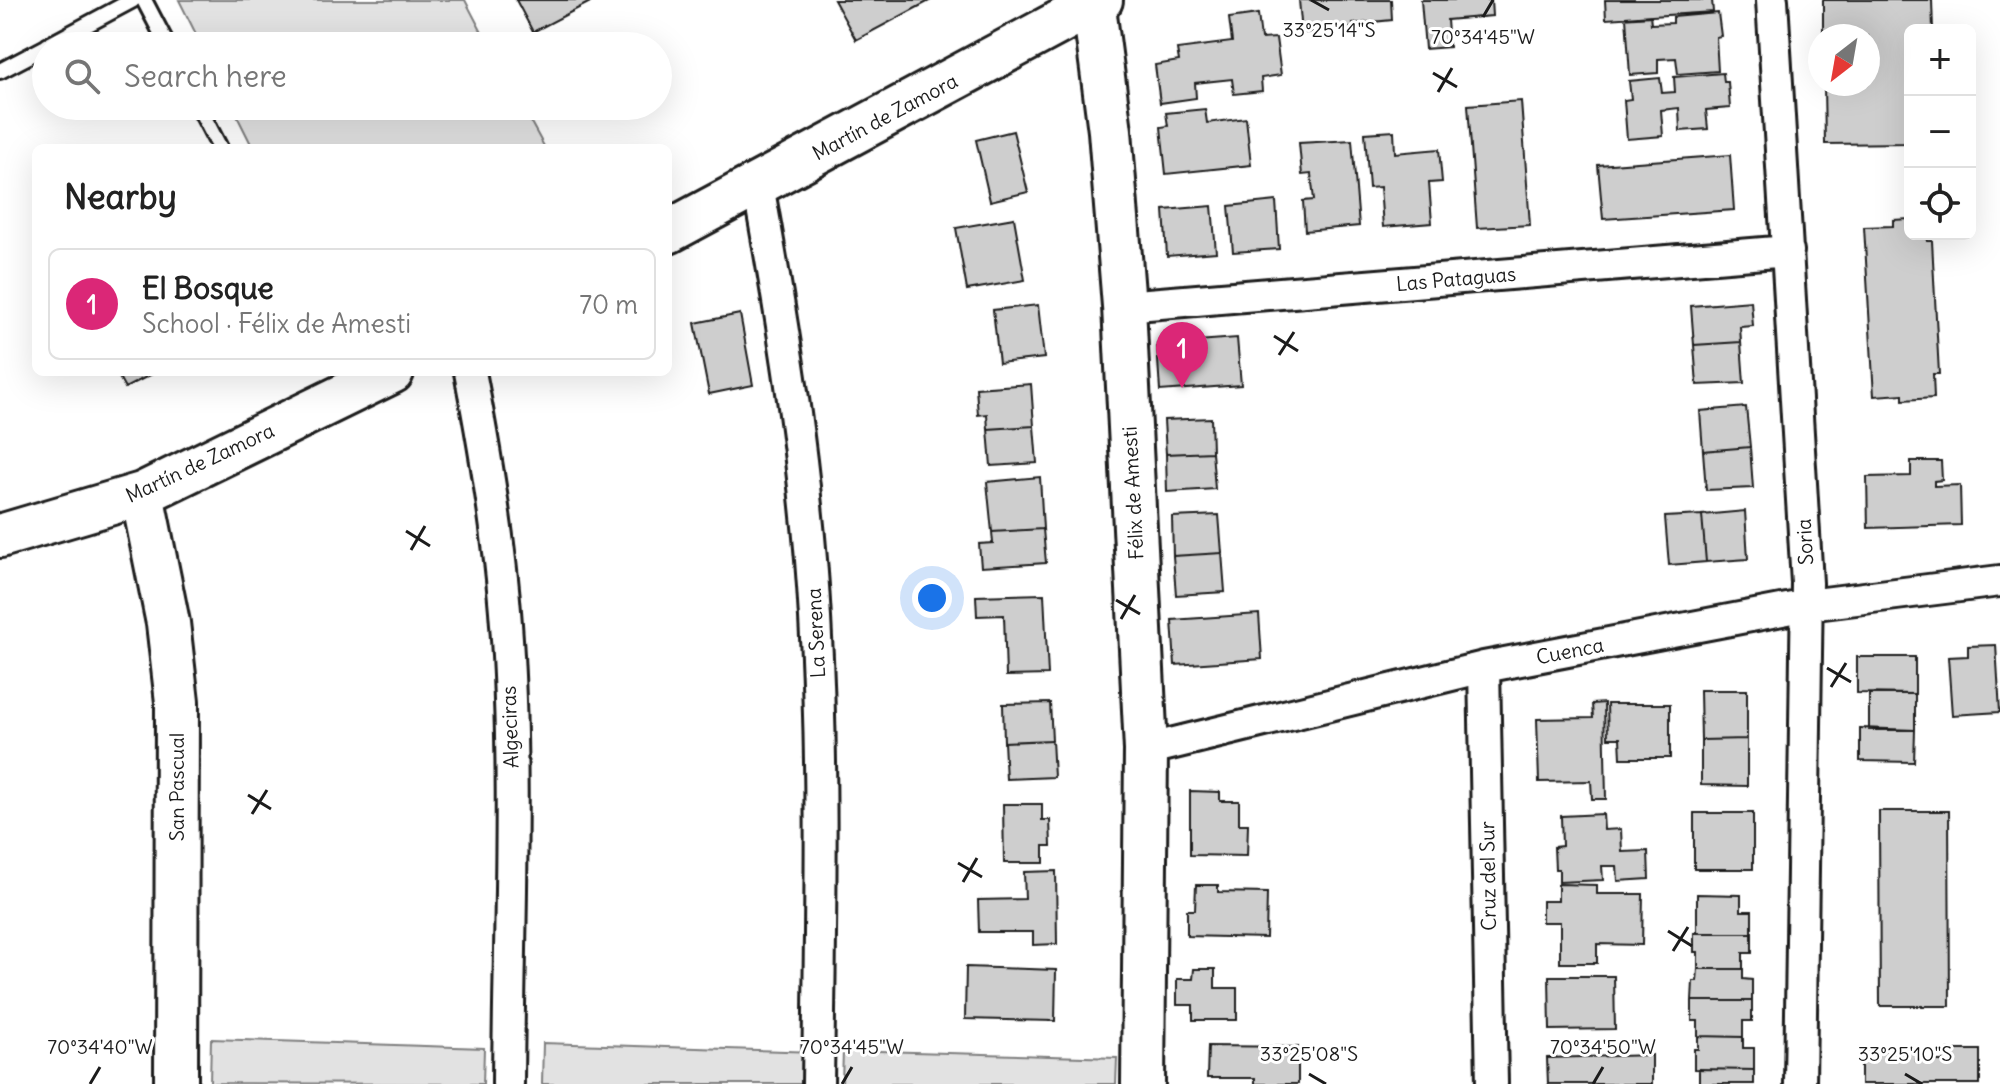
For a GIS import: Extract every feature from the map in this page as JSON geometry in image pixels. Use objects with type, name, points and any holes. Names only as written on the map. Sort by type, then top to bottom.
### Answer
[{"type":"street","name":"Soria","points":[[1772,0],[1808,605],[1800,1084]]},
{"type":"street","name":"Martín de Zamora","points":[[672,230],[1096,1]]},
{"type":"street","name":"Félix de Amesti","points":[[1096,1],[1124,306],[1146,750],[1143,1084]]},
{"type":"street","name":"La Serena","points":[[758,185],[788,355],[800,445],[815,615],[820,796],[818,1084]]},
{"type":"street","name":"Las Pataguas","points":[[1124,306],[1788,251]]},
{"type":"street","name":"Martín de Zamora","points":[[0,536],[142,494],[345,388],[380,376]]},
{"type":"street","name":"Algeciras","points":[[471,376],[498,541],[510,690],[512,784],[508,1084]]},
{"type":"street","name":"San Pascual","points":[[142,494],[168,623],[177,702],[176,1084]]},
{"type":"street","name":"Cuenca","points":[[1146,750],[1484,667],[1808,605],[2000,581]]},
{"type":"street","name":"Cruz del Sur","points":[[1484,667],[1492,1084]]},
{"type":"lane","points":[[73,32],[133,0]]},
{"type":"lane","points":[[144,0],[161,32]]},
{"type":"lane","points":[[0,71],[32,54]]},
{"type":"lane","points":[[205,120],[218,144]]},
{"type":"shaded area","points":[[179,0],[465,0],[482,32],[195,32]]},
{"type":"shaded area","points":[[239,120],[530,120],[543,144],[251,144]]},
{"type":"shaded area","points":[[211,1039],[484,1048],[483,1084],[210,1083]]},
{"type":"shaded area","points":[[543,1043],[816,1052],[815,1084],[542,1084]]},
{"type":"shaded area","points":[[843,1050],[1117,1058],[1116,1084],[842,1084]]},
{"type":"building","points":[[516,0],[594,0],[533,32]]},
{"type":"building","points":[[834,0],[931,0],[856,40]]},
{"type":"building","points":[[1299,0],[1391,0],[1392,20],[1353,24],[1354,28],[1302,33]]},
{"type":"building","points":[[1421,0],[1491,0],[1492,16],[1447,20],[1449,47],[1425,49]]},
{"type":"building","points":[[1605,0],[1712,0],[1713,12],[1606,19]]},
{"type":"building","points":[[1823,0],[1932,0],[1933,24],[1904,24],[1904,143],[1825,144],[1824,96],[1880,96],[1880,24],[1823,24]]},
{"type":"building","points":[[1718,13],[1721,36],[1716,37],[1718,71],[1678,74],[1676,58],[1658,59],[1658,73],[1630,75],[1626,17],[1650,15],[1651,24],[1673,23],[1673,17]]},
{"type":"building","points":[[1258,14],[1261,39],[1276,38],[1281,75],[1261,78],[1262,91],[1234,94],[1232,79],[1195,83],[1196,98],[1160,103],[1155,65],[1179,61],[1177,49],[1232,42],[1229,18]]},
{"type":"building","points":[[1723,73],[1724,82],[1728,82],[1730,108],[1706,110],[1708,129],[1680,131],[1679,108],[1661,110],[1663,136],[1627,139],[1624,100],[1631,99],[1629,81],[1660,78],[1662,93],[1675,92],[1674,77]]},
{"type":"building","points":[[1521,101],[1530,225],[1477,228],[1468,105]]},
{"type":"building","points":[[1205,109],[1207,123],[1246,118],[1251,165],[1166,174],[1161,127],[1168,126],[1166,113]]},
{"type":"building","points":[[1013,131],[1028,192],[990,201],[976,140]]},
{"type":"building","points":[[1394,131],[1395,153],[1439,149],[1442,182],[1429,183],[1432,223],[1383,227],[1380,187],[1369,188],[1365,133]]},
{"type":"building","points":[[1352,140],[1359,226],[1305,231],[1303,201],[1314,200],[1311,174],[1302,175],[1299,143]]},
{"type":"building","points":[[1730,155],[1734,210],[1603,219],[1598,165]]},
{"type":"building","points":[[1276,201],[1279,249],[1233,252],[1229,206]]},
{"type":"building","points":[[1212,206],[1216,252],[1167,256],[1164,210]]},
{"type":"building","points":[[1014,218],[1025,280],[967,290],[956,228]]},
{"type":"building","points":[[1904,219],[1904,240],[1932,241],[1939,374],[1933,374],[1934,398],[1903,400],[1903,394],[1874,396],[1864,227],[1893,226],[1893,220]]},
{"type":"building","points":[[1751,301],[1753,326],[1740,327],[1741,342],[1694,345],[1691,306]]},
{"type":"building","points":[[1038,305],[1044,358],[999,363],[993,310]]},
{"type":"building","points":[[740,314],[753,385],[709,394],[695,323]]},
{"type":"building","points":[[1237,338],[1241,385],[1160,391],[1157,344]]},
{"type":"building","points":[[1741,342],[1744,383],[1697,385],[1694,345]]},
{"type":"building","points":[[118,376],[148,376],[125,388]]},
{"type":"building","points":[[1031,384],[1034,426],[988,429],[987,414],[978,415],[976,388]]},
{"type":"building","points":[[1746,407],[1750,447],[1703,451],[1700,411]]},
{"type":"building","points":[[1211,418],[1212,452],[1166,454],[1164,420]]},
{"type":"building","points":[[1034,426],[1037,463],[991,466],[988,429]]},
{"type":"building","points":[[1750,447],[1753,488],[1706,490],[1703,451]]},
{"type":"building","points":[[1212,452],[1215,489],[1167,492],[1166,454]]},
{"type":"building","points":[[1911,461],[1941,461],[1942,480],[1934,481],[1934,486],[1960,485],[1961,525],[1868,528],[1867,477],[1911,476]]},
{"type":"building","points":[[1040,477],[1043,529],[992,532],[987,482]]},
{"type":"building","points":[[1745,511],[1748,559],[1706,562],[1702,515]]},
{"type":"building","points":[[1219,515],[1222,553],[1173,556],[1172,517]]},
{"type":"building","points":[[1702,515],[1706,562],[1669,565],[1665,517]]},
{"type":"building","points":[[1043,529],[1046,563],[981,567],[979,544],[993,543],[992,532]]},
{"type":"building","points":[[1222,553],[1225,592],[1176,595],[1173,556]]},
{"type":"building","points":[[1044,594],[1048,675],[1006,676],[1004,615],[977,616],[976,596]]},
{"type":"building","points":[[1259,614],[1262,659],[1175,665],[1172,620]]},
{"type":"building","points":[[1996,645],[2000,712],[1952,715],[1948,657],[1968,656],[1968,646]]},
{"type":"building","points":[[1857,657],[1915,657],[1915,694],[1857,693]]},
{"type":"building","points":[[1700,690],[1747,690],[1747,739],[1701,740]]},
{"type":"building","points":[[1869,694],[1915,694],[1915,730],[1869,730]]},
{"type":"building","points":[[1050,703],[1052,740],[1004,742],[1003,704]]},
{"type":"building","points":[[1604,703],[1606,799],[1592,799],[1591,781],[1539,782],[1537,719],[1593,718],[1592,704]]},
{"type":"building","points":[[1607,704],[1670,704],[1670,758],[1621,758],[1620,738],[1608,738]]},
{"type":"building","points":[[1860,728],[1915,730],[1914,762],[1860,761]]},
{"type":"building","points":[[1747,739],[1747,786],[1701,785],[1701,740]]},
{"type":"building","points":[[1052,740],[1054,777],[1006,779],[1004,742]]},
{"type":"building","points":[[1190,791],[1220,792],[1220,801],[1239,801],[1239,824],[1248,824],[1247,856],[1190,855]]},
{"type":"building","points":[[1003,804],[1042,804],[1042,820],[1050,820],[1051,846],[1044,846],[1044,863],[1004,863]]},
{"type":"building","points":[[1879,811],[1949,811],[1950,1006],[1880,1006]]},
{"type":"building","points":[[1694,813],[1753,813],[1753,869],[1694,869]]},
{"type":"building","points":[[1603,814],[1604,830],[1621,829],[1622,852],[1648,851],[1649,879],[1618,881],[1617,866],[1602,866],[1603,880],[1559,882],[1554,847],[1562,846],[1561,816]]},
{"type":"building","points":[[1056,871],[1057,944],[1033,945],[1033,932],[979,932],[978,900],[1025,899],[1024,872]]},
{"type":"building","points":[[1558,884],[1597,885],[1597,894],[1643,894],[1642,945],[1597,944],[1597,963],[1560,963],[1560,922],[1542,922],[1542,901],[1558,901]]},
{"type":"building","points":[[1196,885],[1218,885],[1218,892],[1267,893],[1266,938],[1187,936],[1187,910],[1195,910]]},
{"type":"building","points":[[1697,894],[1741,895],[1741,911],[1752,911],[1752,933],[1697,933]]},
{"type":"building","points":[[1694,933],[1752,933],[1752,953],[1743,953],[1743,969],[1698,969]]},
{"type":"building","points":[[966,967],[1056,970],[1055,1021],[965,1019]]},
{"type":"building","points":[[1194,969],[1215,969],[1215,988],[1237,988],[1237,1020],[1193,1020],[1193,1005],[1177,1005],[1177,979],[1193,979]]},
{"type":"building","points":[[1698,969],[1743,969],[1743,979],[1752,980],[1752,1001],[1692,1001],[1693,981],[1697,981]]},
{"type":"building","points":[[1549,976],[1614,976],[1615,1029],[1550,1030]]},
{"type":"building","points":[[1692,1001],[1752,1001],[1752,1021],[1743,1021],[1743,1037],[1698,1036],[1698,1021],[1692,1021]]},
{"type":"building","points":[[1698,1036],[1743,1037],[1743,1048],[1754,1048],[1754,1070],[1694,1069],[1694,1049],[1698,1049]]},
{"type":"building","points":[[1208,1046],[1298,1047],[1298,1084],[1255,1084],[1255,1078],[1207,1078]]},
{"type":"building","points":[[1861,1050],[1916,1050],[1916,1061],[1948,1061],[1948,1050],[1980,1050],[1980,1084],[1861,1084]]},
{"type":"building","points":[[1652,1055],[1652,1084],[1548,1084],[1547,1058]]},
{"type":"building","points":[[1699,1069],[1754,1070],[1754,1084],[1699,1084]]},
{"type":"place","name":"El Bosque","points":[[1182,388]]}]
